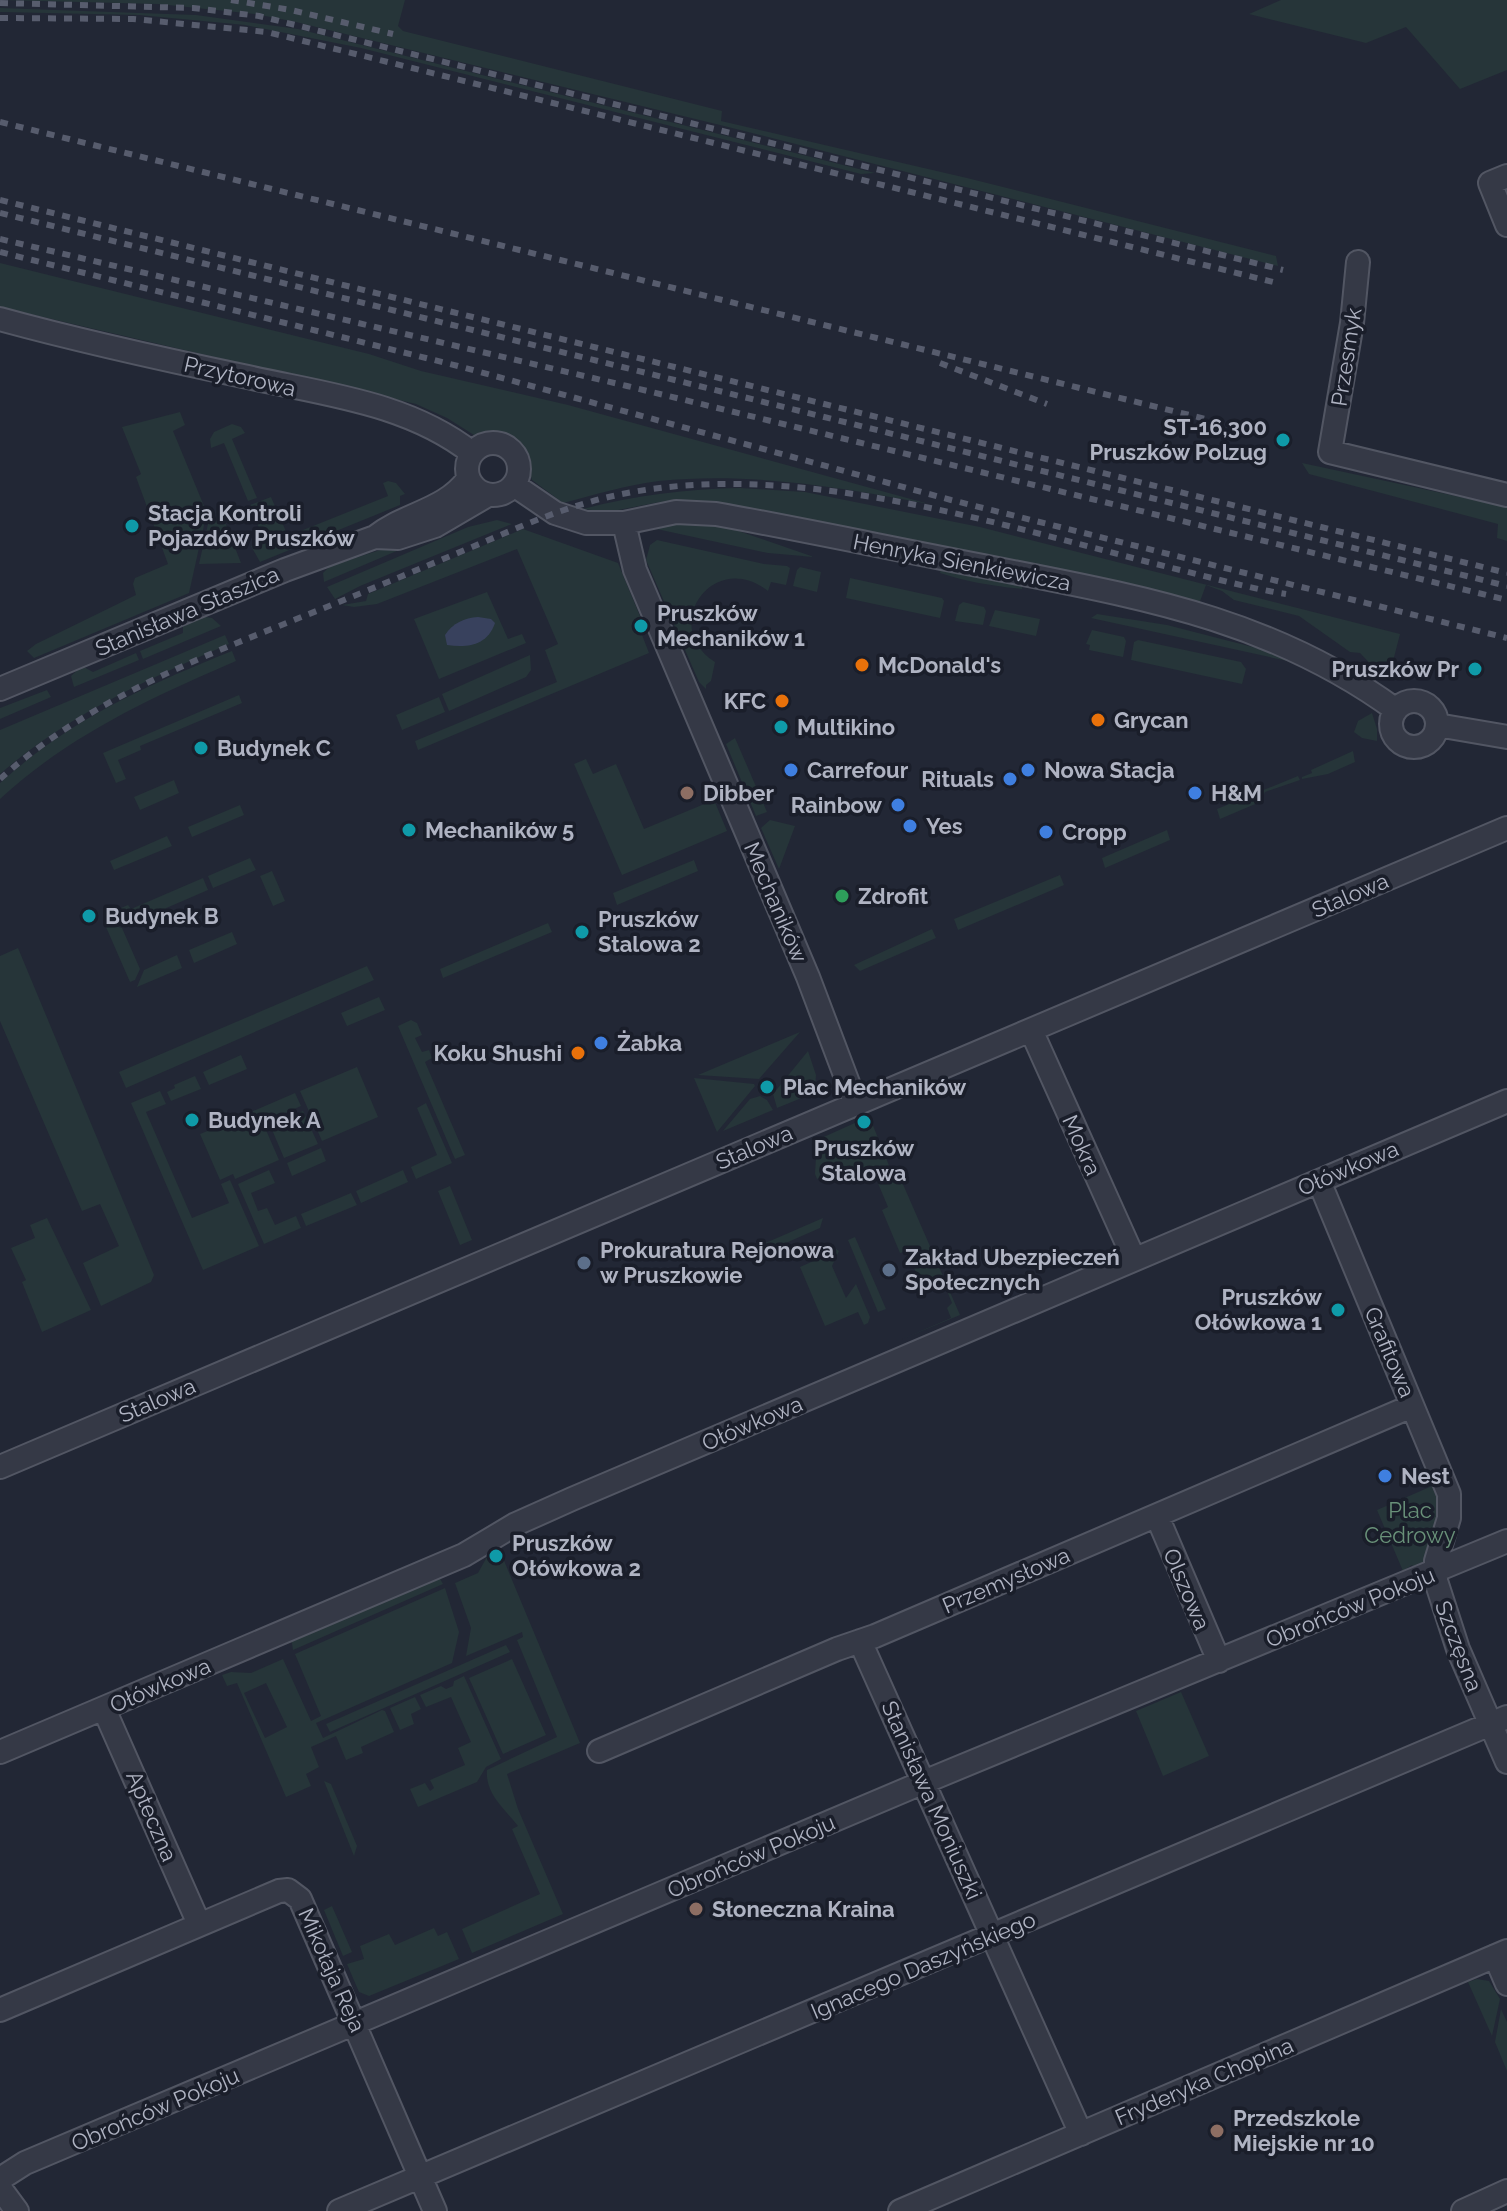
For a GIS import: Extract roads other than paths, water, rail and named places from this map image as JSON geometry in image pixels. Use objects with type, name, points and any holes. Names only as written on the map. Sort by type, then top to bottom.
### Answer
[{"type":"street","points":[[1498,180],[1507,225]]},
{"type":"street","name":"Przesmyk","points":[[1358,262],[1352,323],[1330,452],[1507,495]]},
{"type":"street","name":"Przytorowa","points":[[0,319],[93,343],[380,406],[430,425],[472,453]]},
{"type":"street","points":[[485,444],[502,444],[509,448],[515,454],[520,470],[514,485],[500,495],[488,495],[476,490],[468,479],[466,468],[472,453],[485,444]]},
{"type":"street","name":"Stanisława Staszica","points":[[0,689],[285,570],[375,537],[391,524],[449,499],[468,479]]},
{"type":"street","name":"Henryka Sienkiewicza","points":[[514,485],[566,517],[595,524],[624,523],[676,512],[716,514],[1090,587],[1170,606],[1244,628],[1295,648],[1354,680],[1396,710]]},
{"type":"street","name":"Stanisława Staszica","points":[[375,537],[398,538],[427,529],[488,495]]},
{"type":"street","name":"Mechaników","points":[[624,523],[635,570],[802,962],[856,1104]]},
{"type":"street","points":[[1410,701],[1426,704],[1436,716],[1437,725],[1431,739],[1418,746],[1410,746],[1402,743],[1393,731],[1393,716],[1396,710],[1410,701]]},
{"type":"street","points":[[1437,725],[1507,737]]},
{"type":"street","name":"Stalowa","points":[[0,1467],[1507,828]]},
{"type":"street","name":"Mokra","points":[[1031,1030],[1134,1259]]},
{"type":"street","name":"Ołówkowa","points":[[0,1752],[464,1555],[516,1524],[1507,1101]]},
{"type":"street","name":"Grafitowa","points":[[1319,1181],[1449,1494],[1451,1506],[1434,1572]]},
{"type":"street","name":"Przemysłowa","points":[[599,1751],[1412,1406]]},
{"type":"street","name":"Olszowa","points":[[1157,1516],[1219,1661]]},
{"type":"street","points":[[1446,1526],[1480,1552]]},
{"type":"street","name":"Obrońców Pokoju","points":[[0,2179],[25,2163],[924,1782],[1507,1541]]},
{"type":"street","name":"Szczęsna","points":[[1434,1572],[1449,1623],[1499,1720],[1507,1762]]},
{"type":"street","name":"Stanisława Moniuszki","points":[[860,1641],[1081,2134]]},
{"type":"street","name":"Apteczna","points":[[104,1709],[199,1924]]},
{"type":"street","name":"Ignacego Daszyńskiego","points":[[339,2211],[1499,1720]]},
{"type":"street","name":"Mikołaja Reja","points":[[0,2010],[279,1891],[292,1892],[300,1899],[435,2211]]},
{"type":"street","points":[[1501,1954],[1507,1984]]},
{"type":"street","name":"Fryderyka Chopina","points":[[900,2211],[1501,1954]]},
{"type":"street","points":[[0,2188],[17,2211]]},
{"type":"street","points":[[1463,2211],[1507,2191]]},
{"type":"water","points":[[478,617],[491,619],[495,623],[487,637],[476,644],[447,645],[445,635],[455,624]]},
{"type":"railway","points":[[231,0],[291,10],[393,34]]},
{"type":"railway","points":[[0,3],[193,8],[259,16],[1283,270]]},
{"type":"railway","points":[[0,18],[133,19],[267,32],[1277,283]]},
{"type":"railway","points":[[0,122],[1234,426]]},
{"type":"railway","points":[[0,200],[1507,573]]},
{"type":"railway","points":[[0,213],[1507,586]]},
{"type":"railway","points":[[0,239],[627,386],[1507,600]]},
{"type":"railway","points":[[0,252],[458,366],[951,500],[1507,638]]},
{"type":"railway","points":[[940,363],[1047,404]]},
{"type":"railway","points":[[0,779],[72,724],[111,701],[193,662],[547,516],[613,496],[681,486],[751,484],[822,490],[894,501],[1286,594]]},
{"type":"place","name":"ST-16,300 Pruszków Polzug","points":[[1283,440]]},
{"type":"place","name":"Stacja Kontroli Pojazdów Pruszków","points":[[132,526]]},
{"type":"place","name":"Pruszków Mechaników 1","points":[[641,626]]},
{"type":"place","name":"McDonald's","points":[[862,665]]},
{"type":"place","name":"Pruszków Pr","points":[[1475,669]]},
{"type":"place","name":"KFC","points":[[782,701]]},
{"type":"place","name":"Grycan","points":[[1098,720]]},
{"type":"place","name":"Multikino","points":[[781,727]]},
{"type":"place","name":"Budynek C","points":[[201,748]]},
{"type":"place","name":"Carrefour","points":[[791,770]]},
{"type":"place","name":"Nowa Stacja","points":[[1028,770]]},
{"type":"place","name":"Rituals","points":[[1010,779]]},
{"type":"place","name":"Dibber","points":[[687,793]]},
{"type":"place","name":"H&M","points":[[1195,793]]},
{"type":"place","name":"Rainbow","points":[[898,805]]},
{"type":"place","name":"Yes","points":[[910,826]]},
{"type":"place","name":"Mechaników 5","points":[[409,830]]},
{"type":"place","name":"Cropp","points":[[1046,832]]},
{"type":"place","name":"Zdrofit","points":[[842,896]]},
{"type":"place","name":"Budynek B","points":[[89,916]]},
{"type":"place","name":"Pruszków Stalowa 2","points":[[582,932]]},
{"type":"place","name":"Żabka","points":[[601,1043]]},
{"type":"place","name":"Koku Shushi","points":[[578,1053]]},
{"type":"place","name":"Plac Mechaników","points":[[767,1087]]},
{"type":"place","name":"Budynek A","points":[[192,1120]]},
{"type":"place","name":"Pruszków Stalowa","points":[[864,1122]]},
{"type":"place","name":"Prokuratura Rejonowa w Pruszkowie","points":[[584,1263]]},
{"type":"place","name":"Zakład Ubezpieczeń Społecznych","points":[[889,1270]]},
{"type":"place","name":"Pruszków Ołówkowa 1","points":[[1338,1310]]},
{"type":"place","name":"Nest","points":[[1385,1476]]},
{"type":"place","name":"Pruszków Ołówkowa 2","points":[[496,1556]]},
{"type":"place","name":"Słoneczna Kraina","points":[[696,1909]]},
{"type":"place","name":"Przedszkole Miejskie nr 10","points":[[1217,2131]]},
{"type":"park label","name":"Plac Cedrowy","points":[[1410,1522]]}]
